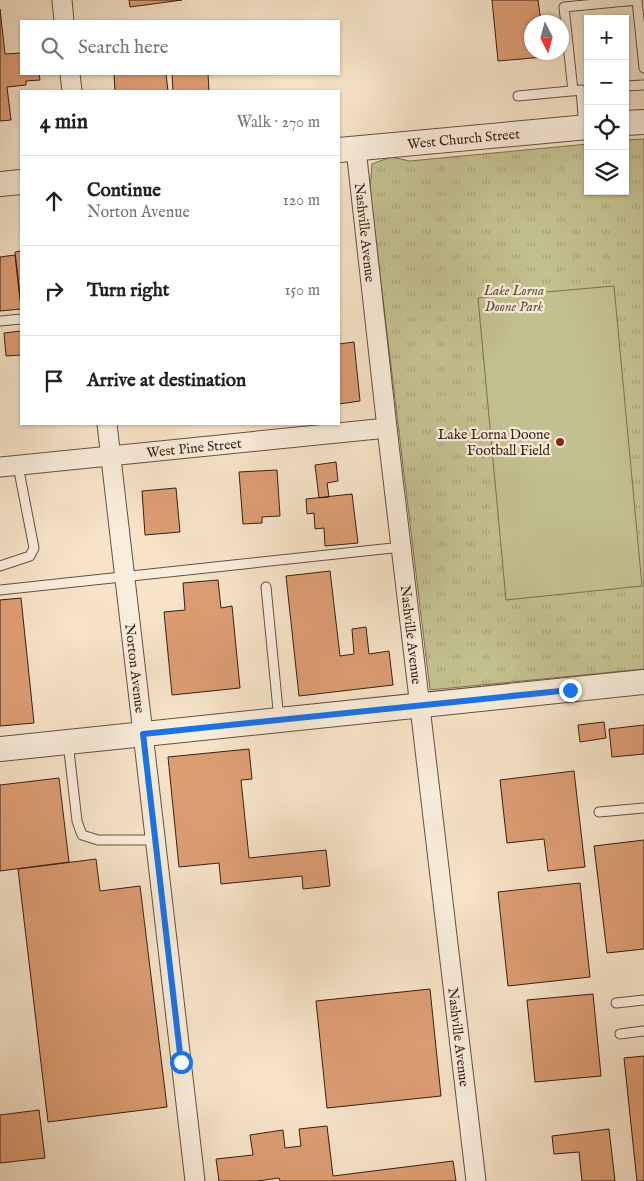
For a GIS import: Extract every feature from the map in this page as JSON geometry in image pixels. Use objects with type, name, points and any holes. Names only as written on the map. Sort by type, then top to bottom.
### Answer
[{"type":"street","points":[[62,0],[64,20]]},
{"type":"street","points":[[70,75],[72,90]]},
{"type":"street","points":[[629,123],[644,122]]},
{"type":"street","name":"West Church Street","points":[[347,150],[584,127]]},
{"type":"street","name":"Nashville Avenue","points":[[347,150],[402,547],[476,1181]]},
{"type":"street","points":[[0,184],[20,182]]},
{"type":"street","name":"Norton Avenue","points":[[107,425],[195,1181]]},
{"type":"street","name":"West Pine Street","points":[[9,466],[387,428]]},
{"type":"street","points":[[0,749],[644,682]]},
{"type":"lane","points":[[584,112],[564,7],[637,0],[644,68]]},
{"type":"lane","points":[[629,86],[644,85]]},
{"type":"lane","points":[[518,96],[581,90]]},
{"type":"lane","points":[[0,321],[20,319]]},
{"type":"lane","points":[[0,566],[30,556],[34,548],[9,466]]},
{"type":"lane","points":[[0,590],[402,547]]},
{"type":"lane","points":[[266,587],[279,720]]},
{"type":"lane","points":[[68,742],[76,821],[82,834],[98,840],[155,840]]},
{"type":"lane","points":[[599,812],[644,808]]},
{"type":"lane","points":[[616,1003],[644,1000]]},
{"type":"lane","points":[[620,1034],[644,1031]]},
{"type":"green space","name":"Lake Lorna Doone Park","points":[[644,139],[644,669],[430,690],[370,191],[372,164],[391,157],[410,161],[584,144],[584,195],[629,195],[629,140]]},
{"type":"green space","name":"Lake Lorna Doone Football Field","points":[[614,286],[642,586],[506,600],[478,298]]},
{"type":"building","points":[[129,0],[182,0],[130,7]]},
{"type":"building","points":[[492,0],[538,0],[540,15],[524,15],[524,59],[498,61]]},
{"type":"building","points":[[0,9],[5,54],[20,53],[20,75],[39,75],[40,80],[26,81],[26,85],[7,87],[11,120],[0,121]]},
{"type":"building","points":[[114,75],[166,75],[168,90],[115,90]]},
{"type":"building","points":[[172,75],[208,75],[209,90],[173,90]]},
{"type":"building","points":[[20,251],[20,294],[15,252]]},
{"type":"building","points":[[15,255],[20,309],[0,311],[0,257]]},
{"type":"building","points":[[20,331],[20,355],[6,356],[4,333]]},
{"type":"building","points":[[354,342],[360,401],[340,404],[340,344]]},
{"type":"building","points":[[336,462],[338,481],[327,483],[329,497],[319,498],[315,465]]},
{"type":"building","points":[[277,470],[280,516],[262,517],[262,523],[243,524],[239,472]]},
{"type":"building","points":[[176,488],[180,532],[145,535],[142,491]]},
{"type":"building","points":[[352,494],[358,543],[325,546],[324,528],[315,529],[314,513],[307,514],[306,499]]},
{"type":"building","points":[[330,571],[340,656],[354,654],[352,629],[366,627],[369,654],[389,651],[393,685],[299,696],[286,576]]},
{"type":"building","points":[[218,580],[221,608],[232,606],[240,688],[172,695],[164,612],[185,610],[183,583]]},
{"type":"building","points":[[21,598],[34,723],[0,726],[0,600]]},
{"type":"building","points":[[604,722],[606,738],[580,742],[578,725]]},
{"type":"building","points":[[644,725],[644,754],[612,757],[609,729]]},
{"type":"building","points":[[249,749],[252,779],[241,780],[249,858],[326,850],[330,886],[303,889],[302,876],[221,884],[219,863],[179,867],[168,757]]},
{"type":"building","points":[[574,771],[585,867],[548,871],[544,839],[507,843],[500,780]]},
{"type":"building","points":[[59,778],[69,862],[0,871],[0,785]]},
{"type":"building","points":[[644,840],[644,949],[607,953],[594,846]]},
{"type":"building","points":[[96,859],[100,891],[140,886],[167,1107],[48,1122],[18,869]]},
{"type":"building","points":[[580,883],[590,977],[508,986],[498,892]]},
{"type":"building","points":[[430,989],[441,1096],[327,1108],[316,1001]]},
{"type":"building","points":[[593,994],[601,1076],[535,1082],[527,1000]]},
{"type":"building","points":[[644,1056],[644,1181],[637,1181],[624,1058]]},
{"type":"building","points":[[39,1110],[45,1158],[0,1163],[0,1115]]},
{"type":"building","points":[[327,1126],[333,1176],[453,1161],[456,1181],[280,1181],[279,1178],[257,1181],[219,1181],[216,1159],[253,1155],[250,1135],[283,1130],[285,1148],[301,1146],[299,1129]]},
{"type":"building","points":[[609,1129],[615,1181],[582,1181],[579,1152],[554,1154],[552,1136]]},
{"type":"place","name":"Lake Lorna Doone Football Field","points":[[560,442]]},
{"type":"route","points":[[181,1062],[143,734],[570,690]]}]
